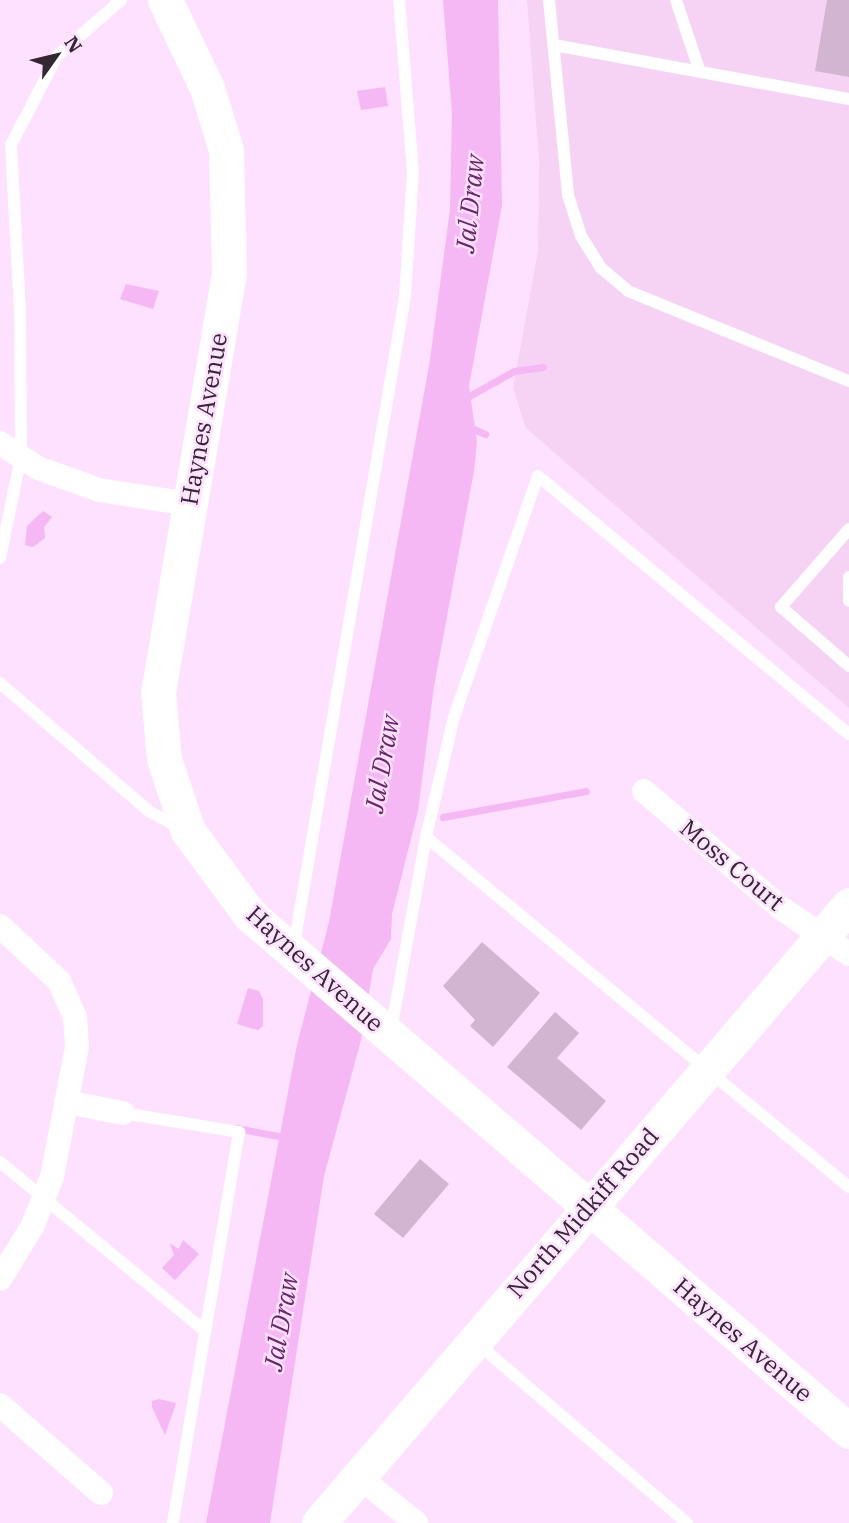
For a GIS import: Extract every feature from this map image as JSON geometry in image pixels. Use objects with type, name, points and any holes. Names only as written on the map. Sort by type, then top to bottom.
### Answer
[{"type":"street","name":"Haynes Avenue","points":[[165,0],[207,88],[226,150],[229,273],[158,692],[164,759],[188,831],[250,915],[849,1431]]},
{"type":"street","points":[[10,450],[38,468],[99,490],[189,504]]},
{"type":"street","name":"Moss Court","points":[[644,791],[781,908],[836,945]]},
{"type":"street","name":"North Midkiff Road","points":[[319,1523],[708,1068],[836,945],[849,905]]},
{"type":"street","points":[[0,926],[59,981],[75,1017],[76,1037],[66,1102],[43,1200],[0,1279]]},
{"type":"street","points":[[66,1102],[124,1112]]},
{"type":"street","points":[[0,1405],[101,1493]]},
{"type":"street","points":[[358,1476],[416,1523]]},
{"type":"lane","points":[[0,558],[20,311],[11,145],[57,56],[121,0]]},
{"type":"lane","points":[[298,957],[405,296],[413,173],[399,0]]},
{"type":"lane","points":[[549,0],[568,195],[581,236],[601,268],[632,292],[849,381]]},
{"type":"lane","points":[[676,0],[700,72]]},
{"type":"lane","points":[[554,45],[849,99]]},
{"type":"lane","points":[[383,1030],[454,717],[538,476],[849,734]]},
{"type":"lane","points":[[849,529],[781,607],[849,666]]},
{"type":"lane","points":[[849,577],[849,601]]},
{"type":"lane","points":[[0,682],[150,811],[188,831]]},
{"type":"lane","points":[[426,837],[708,1068],[849,1188]]},
{"type":"lane","points":[[124,1112],[239,1132],[173,1523]]},
{"type":"lane","points":[[0,1162],[205,1331]]},
{"type":"lane","points":[[474,1341],[688,1523]]},
{"type":"shaded area","points":[[527,0],[849,0],[849,708],[526,428],[513,388],[538,251],[539,162]]},
{"type":"water","name":"Jal Draw","points":[[443,0],[498,0],[502,205],[469,386],[477,442],[474,471],[434,686],[418,811],[392,914],[391,939],[373,969],[361,1040],[324,1176],[270,1523],[206,1523],[297,1045],[329,922],[430,360],[450,209],[452,113]]},
{"type":"water","points":[[385,87],[388,106],[361,110],[357,91]]},
{"type":"water","points":[[126,284],[159,291],[153,309],[120,299]]},
{"type":"water","points":[[43,511],[52,517],[44,527],[45,538],[33,547],[25,545],[27,526]]},
{"type":"water","points":[[248,988],[259,991],[263,999],[263,1026],[258,1030],[237,1024]]},
{"type":"water","points":[[183,1240],[199,1254],[175,1280],[162,1268],[174,1255],[170,1244],[179,1249]]},
{"type":"water","points":[[159,1399],[176,1403],[165,1435],[152,1407],[152,1401]]},
{"type":"building","points":[[827,0],[849,0],[849,77],[815,71]]},
{"type":"building","points":[[482,942],[540,993],[493,1047],[470,1026],[475,1020],[443,986]]},
{"type":"building","points":[[555,1012],[579,1033],[557,1058],[606,1101],[581,1130],[507,1067]]},
{"type":"building","points":[[420,1159],[449,1184],[403,1238],[374,1214]]},
{"type":"waterway","points":[[464,399],[514,371],[543,367]]},
{"type":"waterway","points":[[467,426],[485,434]]},
{"type":"waterway","points":[[443,817],[586,791]]},
{"type":"waterway","points":[[236,1128],[278,1136]]}]
